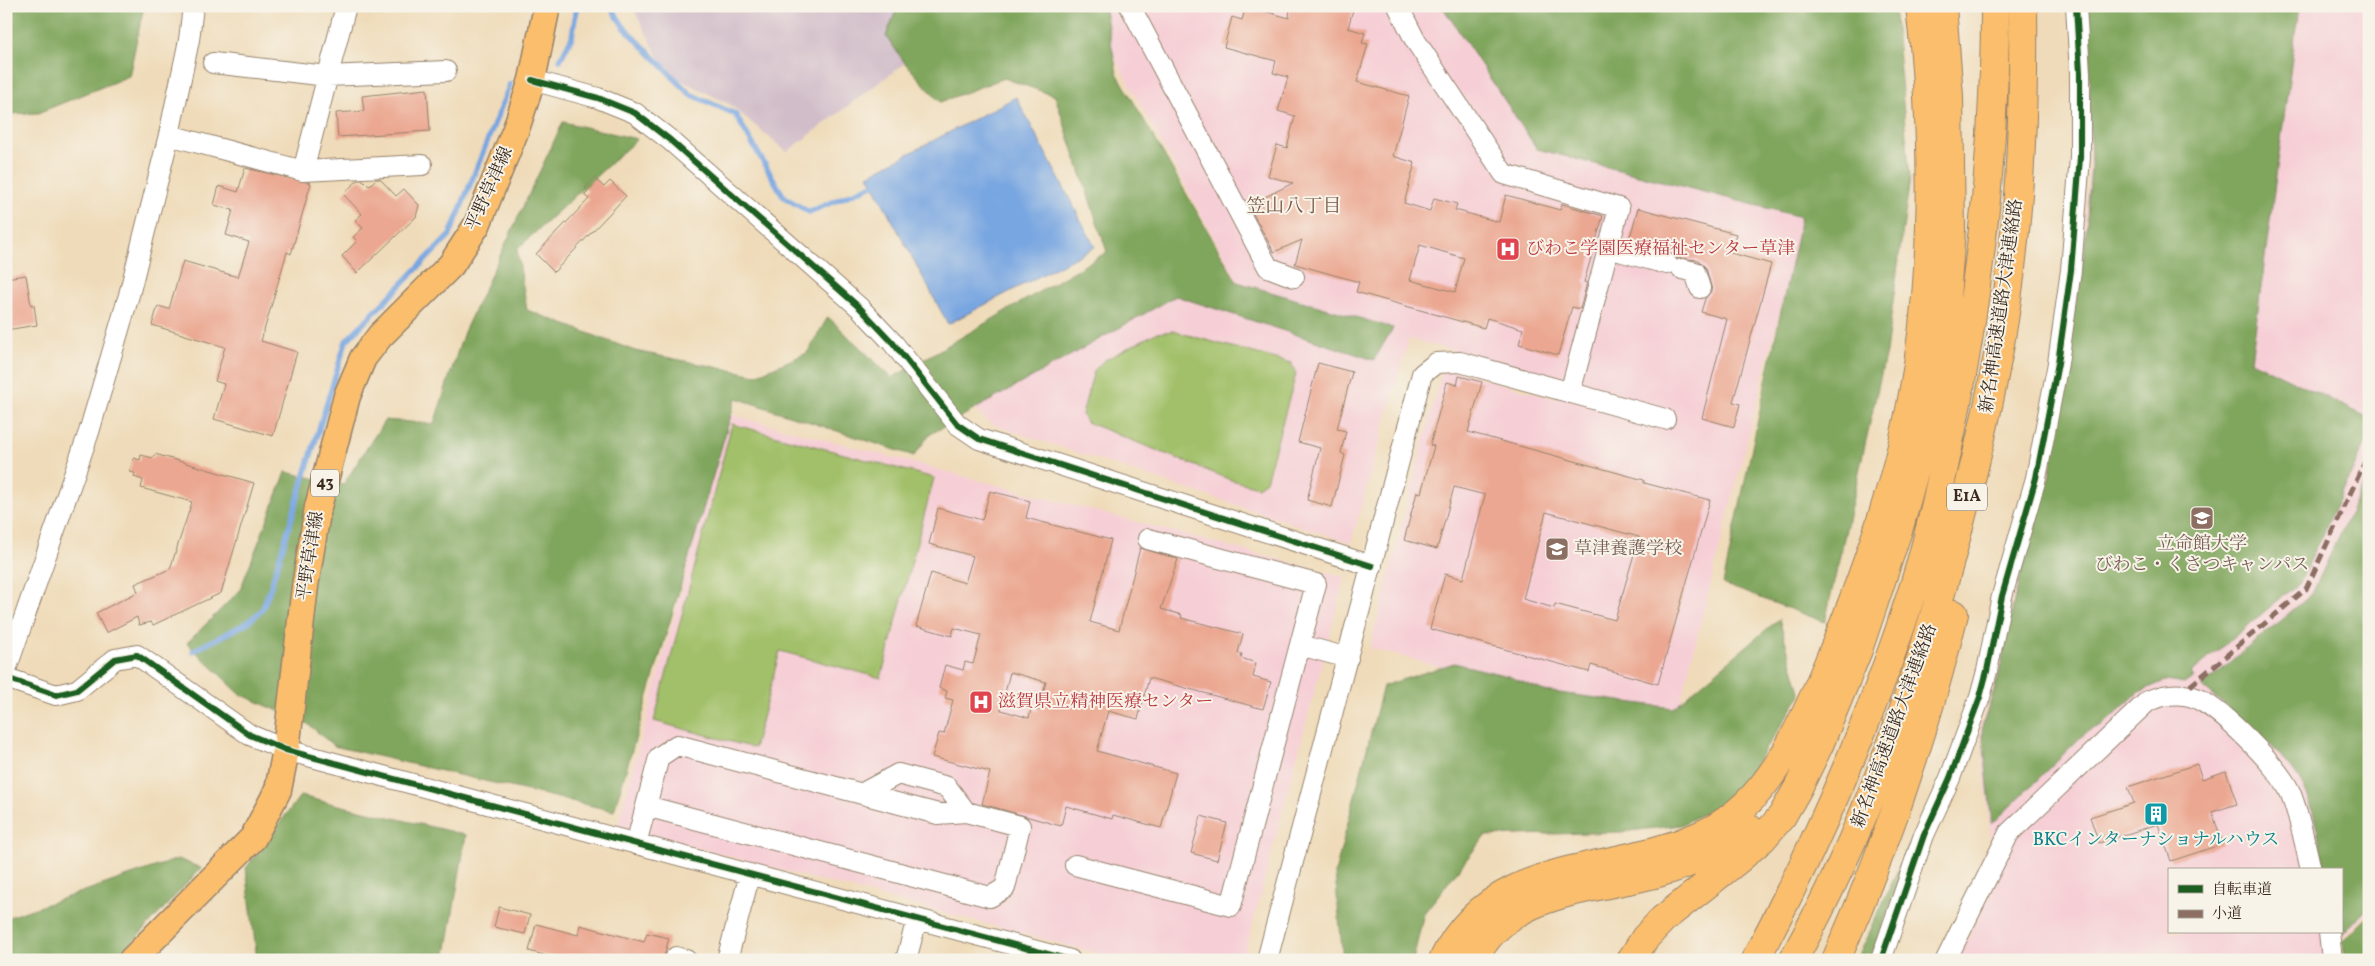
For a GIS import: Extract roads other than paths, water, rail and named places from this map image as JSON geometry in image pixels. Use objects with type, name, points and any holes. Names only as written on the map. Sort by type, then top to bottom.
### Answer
[{"type":"highway","points":[[1443,960],[1450,945],[1472,917],[1498,896],[1528,882],[1566,871],[1634,857],[1672,846],[1708,832],[1736,814],[1759,789],[1781,759],[1803,719],[1853,604],[1892,483],[1911,404],[1924,319],[1930,204],[1930,131],[1920,6]]},
{"type":"highway","points":[[1631,960],[1645,938],[1663,919],[1763,838],[1782,816],[1819,745],[1858,650],[1900,524],[1923,439],[1937,370],[1951,230],[1949,96],[1942,6]]},
{"type":"highway","points":[[1987,6],[1992,92]]},
{"type":"highway","points":[[1992,92],[1995,6]]},
{"type":"highway","name":"新名神高速道路大津連絡路","points":[[1793,960],[1853,839],[1886,760],[1922,662],[1988,408],[2005,312],[2019,191],[2024,96],[2023,6]]},
{"type":"highway","name":"新名神高速道路大津連絡路","points":[[1755,960],[1780,912],[1836,790],[1885,669],[1915,582],[1934,512],[1966,360],[1975,304],[1983,249],[1991,145],[1992,92]]},
{"type":"highway","points":[[1836,960],[1882,850],[1909,776],[1936,687],[1968,557],[1988,408]]},
{"type":"highway","points":[[1474,960],[1479,949],[1497,928],[1522,910],[1551,897],[1582,888],[1660,873],[1708,856],[1731,843],[1775,806],[1795,781],[1819,745]]},
{"type":"highway","points":[[1748,960],[1780,912]]},
{"type":"main road","name":"平野草津線","points":[[132,960],[253,838],[278,790],[286,750],[306,577],[318,507],[347,396],[363,358],[380,336],[451,265],[477,225],[516,129],[532,80],[547,6]]},
{"type":"street","points":[[6,670],[89,432],[129,295],[169,135],[189,40],[193,6]]},
{"type":"street","points":[[303,171],[346,6]]},
{"type":"street","points":[[1130,6],[1268,267],[1294,276]]},
{"type":"street","points":[[1398,6],[1415,40],[1504,174],[1619,208],[1570,393]]},
{"type":"street","points":[[1881,960],[1924,835],[1950,778],[1980,697],[2002,596],[2036,478],[2058,363],[2071,270],[2080,148],[2080,73],[2076,6]]},
{"type":"street","points":[[213,63],[327,76],[446,71]]},
{"type":"street","points":[[532,80],[598,98],[635,113],[670,140],[860,308],[893,342],[957,424],[979,439],[1372,566]]},
{"type":"street","points":[[169,135],[303,171],[422,164]]},
{"type":"street","points":[[1608,248],[1695,272],[1700,288]]},
{"type":"street","points":[[1267,960],[1422,374],[1436,363],[1460,362],[1665,419]]},
{"type":"street","points":[[1075,864],[1231,906],[1316,584],[1148,539]]},
{"type":"street","points":[[1300,645],[1348,658]]},
{"type":"street","points":[[6,678],[56,696],[77,690],[114,660],[137,655],[250,735],[286,750],[1070,960]]},
{"type":"street","points":[[1946,960],[2009,833],[2148,700],[2165,695],[2183,694],[2208,705],[2270,763],[2290,793],[2310,868]]},
{"type":"street","points":[[636,844],[646,806],[659,757],[677,745],[938,814],[966,812],[1020,826],[1005,888],[990,897],[646,806]]},
{"type":"street","points":[[863,793],[898,774],[947,787],[966,812]]},
{"type":"street","points":[[727,960],[750,874]]},
{"type":"street","points":[[906,960],[917,919]]},
{"type":"street","points":[[2328,934],[2332,960]]},
{"type":"water","points":[[1016,97],[1095,247],[948,324],[868,175]]},
{"type":"waterway","points":[[560,60],[572,37],[577,6]]},
{"type":"waterway","points":[[610,6],[624,27],[690,94],[735,114],[784,197],[809,212],[873,185]]},
{"type":"waterway","points":[[193,651],[247,623],[262,610],[346,341],[450,235],[510,84]]},
{"type":"place","name":"びわこ学園医療福祉センター草津","points":[[1508,249]]},
{"type":"place","name":"立命館大学 びわこ・くさつキャンパス","points":[[2202,518]]},
{"type":"place","name":"草津養護学校","points":[[1557,549]]},
{"type":"place","name":"滋賀県立精神医療センター","points":[[981,702]]},
{"type":"place","name":"BKCインターナショナルハウス","points":[[2156,814]]},
{"type":"district","name":"笠山八丁目","points":[[1294,207]]}]
